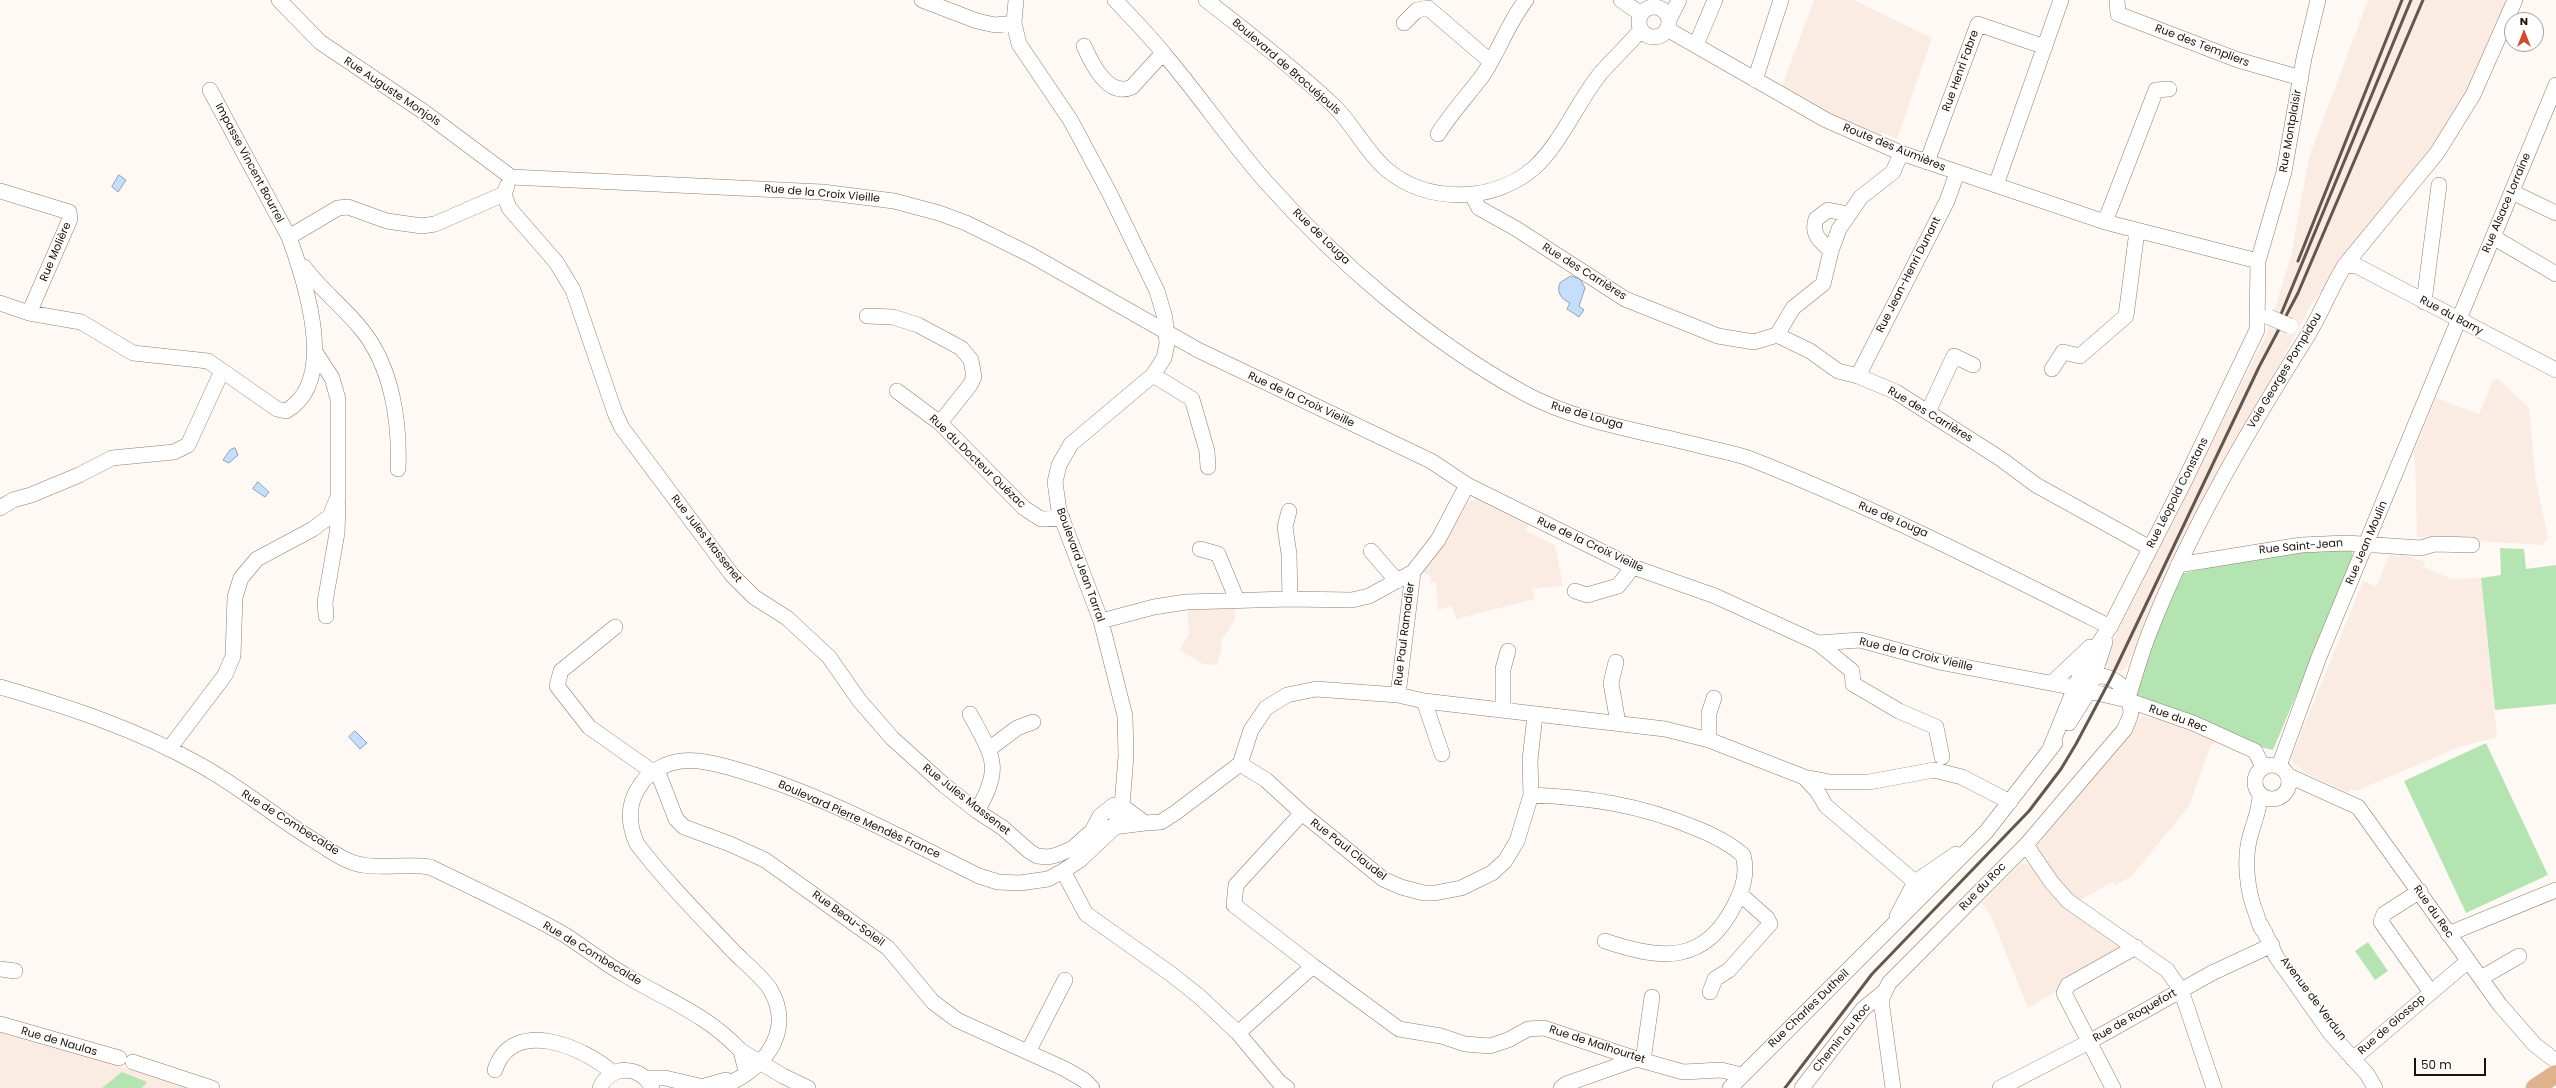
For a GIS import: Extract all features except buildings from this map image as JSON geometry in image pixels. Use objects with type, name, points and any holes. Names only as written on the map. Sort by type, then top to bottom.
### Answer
[{"type":"main road","points":[[2535,1088],[2556,1074]]},
{"type":"street","name":"Rue Auguste Monjols","points":[[279,0],[320,42],[424,112],[511,178]]},
{"type":"street","points":[[922,0],[977,21],[995,25],[1014,23]]},
{"type":"street","points":[[1016,0],[1014,23],[1019,44],[1083,141],[1145,266],[1163,308],[1166,342]]},
{"type":"street","name":"Rue de Louga","points":[[1115,0],[1164,52],[1263,178],[1336,253],[1395,304],[1458,351],[1522,392],[1555,408],[1595,420],[1745,457],[1926,534],[2110,627]]},
{"type":"street","name":"Boulevard de Brocuéjouls","points":[[1206,0],[1254,37],[1333,104],[1385,168],[1409,184],[1437,193],[1472,195],[1517,180],[1533,168],[1545,156],[1600,75],[1615,59],[1646,33]]},
{"type":"street","points":[[1438,134],[1490,61],[1509,24],[1526,0]]},
{"type":"street","points":[[1621,0],[1641,14]]},
{"type":"street","points":[[1668,24],[1665,11],[1660,3],[1647,8],[1641,14],[1639,22],[1646,33],[1661,35],[1668,24],[1678,0]]},
{"type":"street","points":[[1696,44],[1715,0]]},
{"type":"street","points":[[1755,80],[1781,0]]},
{"type":"street","points":[[1996,185],[2061,0]]},
{"type":"street","name":"Rue des Templiers","points":[[2117,0],[2118,14],[2238,60],[2301,78]]},
{"type":"street","name":"Rue Montplaisir","points":[[2264,315],[2258,261],[2284,172],[2301,78],[2318,0]]},
{"type":"street","name":"Voie Georges Pompidou","points":[[2121,699],[2178,565],[2251,428],[2308,335],[2333,283],[2345,265],[2437,153],[2474,95],[2515,0]]},
{"type":"street","points":[[1404,23],[1417,10],[1430,4],[1490,61]]},
{"type":"street","name":"Route des Aumières","points":[[1668,24],[1696,44],[1755,80],[1826,120],[1901,153],[1957,174],[1996,185],[2105,222],[2258,261]]},
{"type":"street","name":"Rue Henri Fabre","points":[[1927,162],[1978,24],[2045,47]]},
{"type":"street","points":[[1084,46],[1092,64],[1110,85],[1122,89],[1132,87],[1164,52]]},
{"type":"street","name":"Rue Alsace Lorraine","points":[[2458,321],[2556,85]]},
{"type":"street","points":[[2105,222],[2156,90],[2169,89]]},
{"type":"street","name":"Impasse Vincent Bourrel","points":[[210,90],[289,237],[295,254]]},
{"type":"street","points":[[1777,335],[1793,308],[1824,284],[1831,251],[1839,229],[1861,197],[1893,172],[1901,153]]},
{"type":"street","name":"Rue Jean-Henri Dunant","points":[[1858,376],[1947,201],[1957,174]]},
{"type":"street","points":[[289,237],[338,208],[348,207],[387,221],[422,226],[435,224],[504,194],[511,178]]},
{"type":"street","name":"Rue de la Croix Vieille","points":[[511,178],[822,192],[894,201],[939,213],[966,223],[1031,255],[1132,312],[1166,342],[1198,350],[1431,461],[1467,485],[1633,567],[1715,596],[1818,643],[1860,640],[1944,663],[2081,687],[2121,699]]},
{"type":"street","points":[[2424,302],[2439,185]]},
{"type":"street","name":"Rue Molière","points":[[0,191],[69,212],[70,219],[29,313]]},
{"type":"street","points":[[2512,192],[2556,213]]},
{"type":"street","name":"Rue Jules Massenet","points":[[504,194],[509,208],[556,262],[574,290],[615,413],[622,428],[732,575],[754,597],[787,618],[828,657],[859,700],[892,738],[922,766],[977,811],[1003,828],[1029,851],[1037,856],[1048,857],[1068,850],[1103,833],[1100,816],[1118,806]]},
{"type":"street","name":"Rue des Carrières","points":[[1472,195],[1479,208],[1516,228],[1625,299],[1718,336],[1754,342],[1777,335],[1810,351],[1838,371],[1858,376],[1896,392],[2001,459],[2036,485],[2150,548]]},
{"type":"street","points":[[1831,251],[1821,242],[1814,232],[1816,219],[1828,210],[1848,214]]},
{"type":"street","points":[[2052,369],[2063,352],[2080,356],[2126,316],[2138,231]]},
{"type":"street","points":[[2493,237],[2556,274]]},
{"type":"street","points":[[0,303],[29,313],[81,322],[133,353],[208,361],[277,409],[286,411],[297,405],[308,384],[314,369],[315,352],[307,290],[295,254]]},
{"type":"street","points":[[295,254],[314,281],[362,330],[386,373],[399,442],[398,469]]},
{"type":"street","name":"Rue du Barry","points":[[2345,265],[2357,266],[2458,321],[2556,370]]},
{"type":"street","points":[[1132,312],[1163,308]]},
{"type":"street","points":[[2264,315],[2308,335]]},
{"type":"street","name":"Rue Léopold Constans","points":[[2081,687],[2085,663],[2110,627],[2244,359],[2264,315]]},
{"type":"street","points":[[867,316],[893,317],[918,325],[961,348],[971,360],[974,377],[970,385],[940,423]]},
{"type":"street","name":"Rue Jean Moulin","points":[[2289,778],[2319,657],[2458,321]]},
{"type":"street","name":"Boulevard Jean Tarral","points":[[1103,833],[1118,806],[1124,781],[1125,716],[1101,621],[1062,518],[1056,499],[1054,482],[1064,455],[1084,431],[1153,375],[1166,342]]},
{"type":"street","points":[[315,352],[332,378],[338,399],[337,534],[325,602],[326,616]]},
{"type":"street","points":[[1928,412],[1954,356],[1973,365]]},
{"type":"street","points":[[0,508],[13,500],[27,497],[79,476],[112,458],[174,452],[188,445],[222,371]]},
{"type":"street","points":[[1153,375],[1192,399],[1207,451],[1208,467]]},
{"type":"street","name":"Rue du Docteur Quézac","points":[[897,391],[940,423],[1024,508],[1041,519],[1062,518]]},
{"type":"street","points":[[1101,621],[1154,607],[1186,602],[1290,599],[1352,600],[1381,592],[1413,572],[1447,525],[1467,485]]},
{"type":"street","points":[[169,749],[225,675],[232,656],[235,597],[241,578],[257,559],[314,529],[330,516],[338,497]]},
{"type":"street","points":[[1289,511],[1285,527],[1289,554],[1290,599]]},
{"type":"street","name":"Rue Saint-Jean","points":[[2178,565],[2302,545],[2367,543],[2421,548],[2434,544],[2472,545]]},
{"type":"street","points":[[1200,549],[1218,554],[1237,600]]},
{"type":"street","points":[[1371,551],[1397,581]]},
{"type":"street","points":[[1576,590],[1587,595],[1618,586],[1633,567]]},
{"type":"street","name":"Rue Paul Ramadier","points":[[1398,695],[1413,572]]},
{"type":"street","points":[[615,627],[561,671],[557,686],[589,727],[655,771]]},
{"type":"street","name":"Rue Léopold Constans","points":[[2081,687],[2094,675],[2110,627]]},
{"type":"street","name":"Rue Léopold Constans","points":[[2052,683],[2110,627]]},
{"type":"street","points":[[2094,675],[2118,678],[2128,673],[2150,632]]},
{"type":"street","points":[[1818,643],[1852,671],[1853,684],[1899,711],[1936,727],[1942,757]]},
{"type":"street","points":[[1503,709],[1503,669],[1508,651]]},
{"type":"street","points":[[1616,662],[1611,683],[1618,723]]},
{"type":"street","points":[[2111,678],[2126,690],[2121,699]]},
{"type":"street","name":"Rue de Combecalde","points":[[0,687],[109,722],[169,749],[203,766],[277,818],[331,851],[363,866],[418,865],[430,867],[526,914],[565,936],[625,976],[698,1014],[721,1030],[753,1063],[808,1088]]},
{"type":"street","name":"Rue Charles Dutheil","points":[[1730,1088],[1889,931],[1986,832],[2049,751],[2081,687]]},
{"type":"street","points":[[1287,1088],[1279,1082],[1238,1033],[1171,974],[1086,914],[1063,871],[1103,833],[1161,822],[1240,764],[1255,724],[1266,708],[1287,695],[1316,689],[1398,695],[1424,701],[1665,729],[1709,740],[1804,778],[1830,782],[1869,782],[1934,770],[1962,777],[2010,802]]},
{"type":"street","points":[[1709,740],[1709,713],[1714,698]]},
{"type":"street","name":"Rue du Rec","points":[[2121,699],[2193,723],[2255,751],[2263,767]]},
{"type":"street","name":"Rue du Roc","points":[[1893,1088],[1882,1007],[1885,991],[1889,983],[2026,845],[2125,729],[2131,712],[2121,699]]},
{"type":"street","points":[[1424,701],[1442,754]]},
{"type":"street","points":[[2103,754],[2120,740],[2139,717],[2156,710]]},
{"type":"street","points":[[970,714],[989,750],[993,777],[990,789],[977,811]]},
{"type":"street","name":"Rue Paul Claudel","points":[[1240,764],[1266,780],[1302,813],[1383,879],[1401,887],[1424,893],[1435,893],[1461,888],[1498,867],[1517,841],[1531,795],[1530,760],[1535,715]]},
{"type":"street","points":[[989,750],[1017,728],[1034,722]]},
{"type":"street","name":"Boulevard Pierre Mendès France","points":[[717,1088],[732,1084],[753,1063],[767,1042],[772,1021],[769,1000],[755,974],[637,844],[630,830],[630,807],[634,795],[641,784],[655,771],[672,762],[683,760],[700,762],[759,776],[794,789],[979,876],[998,882],[1035,882],[1063,871]]},
{"type":"street","points":[[2263,767],[2289,778],[2282,796],[2264,801],[2255,781],[2258,772],[2263,767]]},
{"type":"street","name":"Rue Beau-Soleil","points":[[655,771],[676,819],[684,827],[730,844],[765,860],[888,948],[933,1002],[957,1020],[1065,1069],[1084,1080],[1092,1088]]},
{"type":"street","points":[[1804,778],[1817,791],[1826,806],[1915,882]]},
{"type":"street","name":"Rue du Rec","points":[[2289,778],[2358,807],[2400,868],[2420,891],[2448,934],[2500,1005],[2534,1045],[2556,1061]]},
{"type":"street","points":[[1531,795],[1604,800],[1659,813],[1730,843],[1743,855],[1746,865],[1740,894],[1726,923],[1706,942],[1677,954],[1658,955],[1633,952],[1605,941]]},
{"type":"street","name":"Avenue de Verdun","points":[[2264,801],[2250,834],[2248,884],[2266,934],[2337,1029],[2351,1051],[2363,1077],[2375,1088]]},
{"type":"street","points":[[1118,806],[1145,824]]},
{"type":"street","name":"Rue de Malhourtet","points":[[1302,813],[1236,885],[1234,905],[1313,966],[1399,1029],[1441,1036],[1465,1044],[1490,1046],[1508,1040],[1528,1029],[1544,1028],[1640,1060],[1683,1072],[1721,1070],[1742,1075]]},
{"type":"street","name":"Rue Charles Dutheil","points":[[1889,931],[1915,882],[1986,832]]},
{"type":"street","points":[[2026,845],[2052,883],[2068,901],[2136,947],[2166,970],[2181,990],[2214,1088]]},
{"type":"street","points":[[2448,934],[2556,890]]},
{"type":"street","name":"Rue de Glossop","points":[[2420,891],[2384,914],[2381,922],[2430,991]]},
{"type":"street","points":[[1710,992],[1715,979],[1729,970],[1770,924],[1767,918],[1740,894]]},
{"type":"street","name":"Rue de Roquefort","points":[[2000,1088],[2089,1042],[2181,990],[2266,934]]},
{"type":"street","points":[[2113,1088],[2064,993],[2068,985],[2136,947]]},
{"type":"street","points":[[2481,978],[2519,956]]},
{"type":"street","name":"Rue de Glossop","points":[[2354,1060],[2430,991],[2468,961]]},
{"type":"street","points":[[1238,1033],[1313,966]]},
{"type":"street","points":[[0,969],[15,971]]},
{"type":"street","points":[[1028,1052],[1065,980]]},
{"type":"street","name":"Chemin du Roc","points":[[1802,1088],[1863,1008],[1885,991]]},
{"type":"street","points":[[1561,1088],[1566,1084],[1640,1060],[1652,997]]},
{"type":"street","name":"Rue de Naulas","points":[[0,1024],[126,1060],[212,1088]]},
{"type":"street","points":[[495,1070],[498,1061],[506,1050],[518,1042],[532,1040],[553,1042],[603,1064],[613,1073]]},
{"type":"street","name":"Boulevard Pierre Mendès France","points":[[649,1083],[665,1078],[681,1086],[705,1088],[730,1078],[753,1063]]},
{"type":"street","points":[[600,1088],[606,1078],[613,1073],[630,1070],[649,1083]]},
{"type":"street","points":[[2555,1088],[2556,1079]]},
{"type":"shaded area","points":[[1814,0],[1854,0],[1932,38],[1897,139],[1883,133],[1877,138],[1781,89]]},
{"type":"shaded area","points":[[2368,0],[2517,0],[2512,12],[2504,12],[2504,30],[2476,96],[2311,305],[2175,563],[2126,668],[2121,671],[2110,671],[2105,666],[2104,658],[2268,331],[2291,256],[2309,157]]},
{"type":"shaded area","points":[[2494,378],[2501,381],[2529,408],[2535,476],[2548,538],[2541,545],[2417,537],[2415,457],[2413,455],[2436,398],[2479,414]]},
{"type":"shaded area","points":[[1478,499],[1529,524],[1526,531],[1555,545],[1563,586],[1532,589],[1535,599],[1456,619],[1452,606],[1438,610],[1436,582],[1430,583],[1430,575],[1423,573],[1426,564],[1439,549],[1468,502]]},
{"type":"shaded area","points":[[2390,553],[2399,557],[2401,553],[2425,562],[2423,567],[2452,579],[2481,578],[2497,737],[2459,747],[2356,791],[2351,789],[2349,793],[2307,774],[2294,764],[2291,758],[2363,581],[2376,587]]},
{"type":"shaded area","points":[[1235,608],[1235,620],[1221,641],[1222,649],[1217,665],[1203,664],[1180,650],[1189,633],[1187,610]]},
{"type":"shaded area","points":[[2142,716],[2167,721],[2217,742],[2211,745],[2189,806],[2132,876],[2116,885],[2113,882],[2078,901],[2041,860],[2036,850],[2038,845]]},
{"type":"shaded area","points":[[2022,863],[2031,865],[2046,889],[2060,904],[2126,949],[2058,986],[2059,990],[2028,1008],[1991,916],[1982,903]]},
{"type":"shaded area","points":[[0,1031],[153,1076],[193,1088],[0,1088]]},
{"type":"green space","points":[[2348,548],[2352,552],[2353,560],[2273,750],[2257,746],[2138,698],[2136,693],[2137,682],[2180,574],[2262,556]]},
{"type":"green space","points":[[2500,548],[2524,549],[2526,569],[2556,565],[2556,704],[2495,710],[2481,578],[2501,575]]},
{"type":"green space","points":[[2486,743],[2548,875],[2466,913],[2404,781]]},
{"type":"green space","points":[[2368,942],[2388,971],[2375,980],[2355,951]]},
{"type":"green space","points":[[122,1072],[147,1082],[142,1088],[102,1088]]},
{"type":"water","points":[[119,175],[126,180],[118,192],[112,187]]},
{"type":"water","points":[[1571,276],[1580,279],[1585,288],[1579,306],[1584,310],[1579,317],[1567,309],[1570,303],[1560,295],[1559,292],[1560,283]]},
{"type":"water","points":[[235,448],[238,455],[229,463],[223,460],[230,450]]},
{"type":"water","points":[[258,482],[269,492],[265,497],[253,489]]},
{"type":"water","points":[[355,731],[367,743],[360,749],[349,737]]},
{"type":"railway","points":[[2298,261],[2402,0]]},
{"type":"railway","points":[[2279,319],[2411,0]]},
{"type":"railway","points":[[1785,1088],[1872,974],[2029,811],[2061,769],[2076,744],[2111,678],[2259,367],[2298,293],[2423,0]]}]
